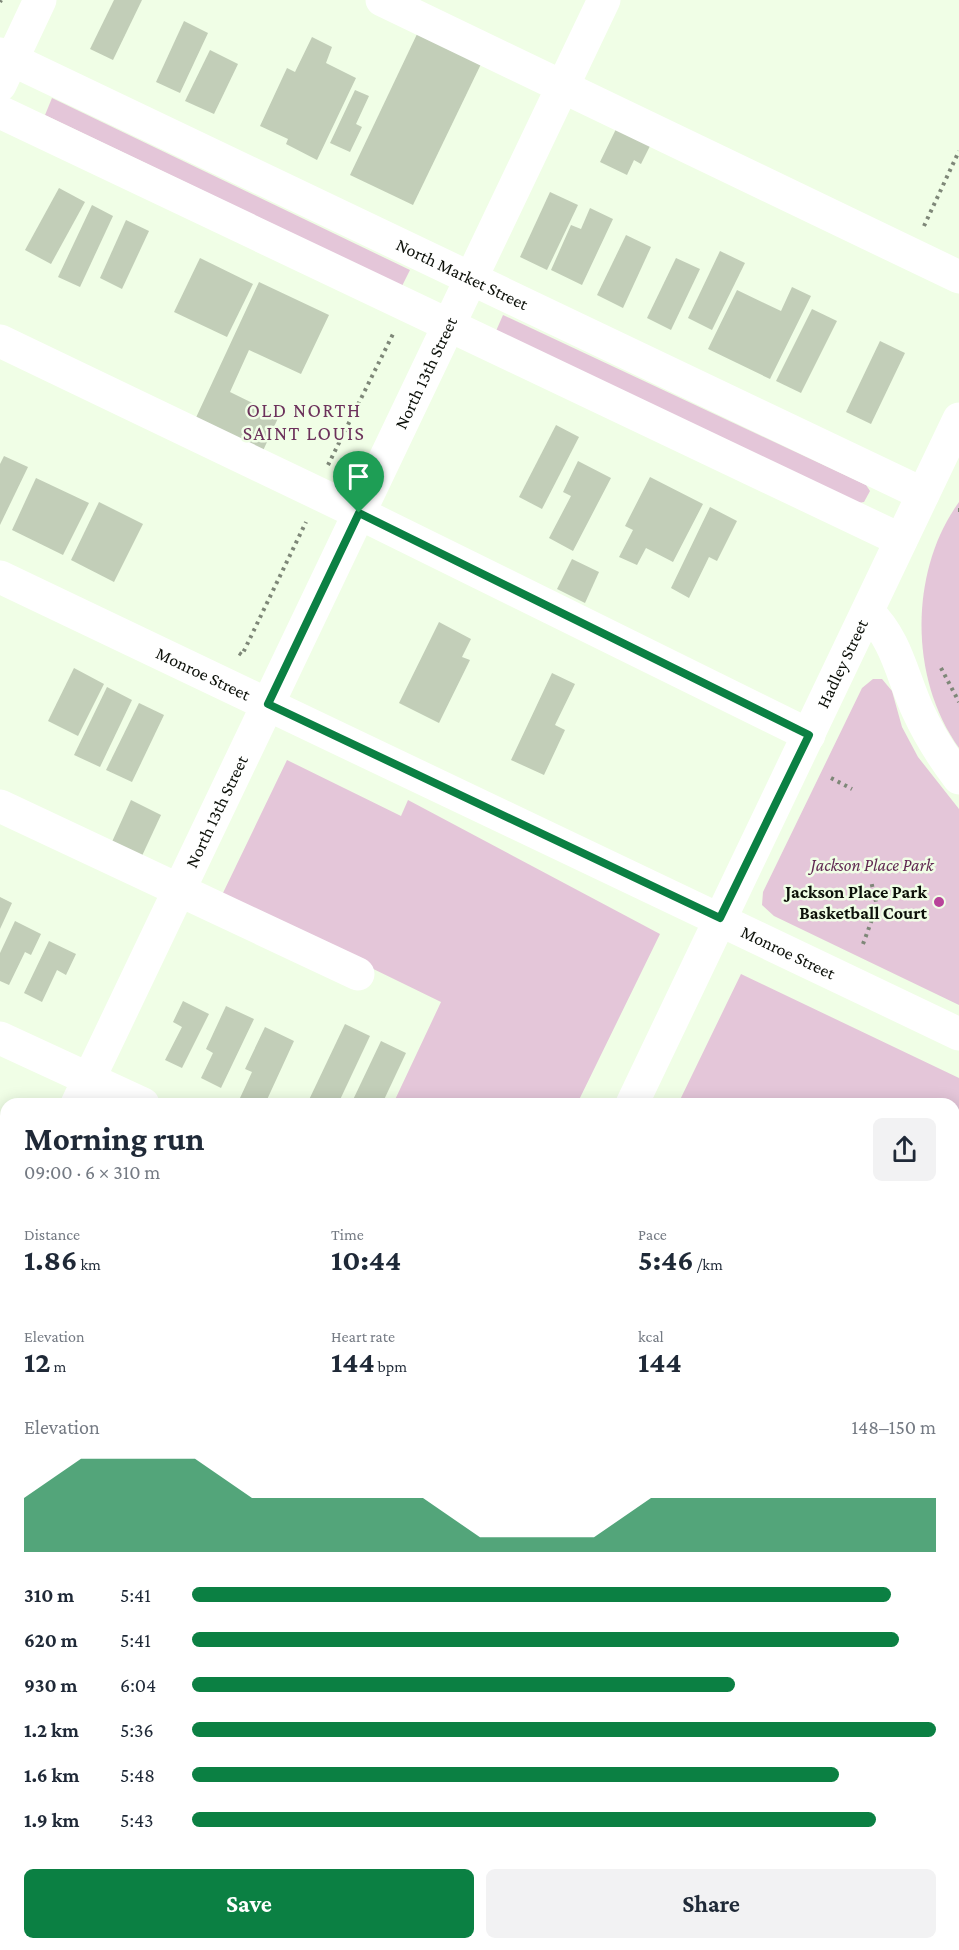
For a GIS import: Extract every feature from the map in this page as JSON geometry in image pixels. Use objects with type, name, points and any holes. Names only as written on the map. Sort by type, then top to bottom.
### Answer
[{"type":"main road","points":[[4,66],[40,0]]},
{"type":"main road","points":[[382,0],[959,277]]},
{"type":"main road","name":"North 13th Street","points":[[83,1091],[604,0]]},
{"type":"main road","name":"North Market Street","points":[[4,66],[471,279],[923,494]]},
{"type":"main road","points":[[0,112],[901,540]]},
{"type":"main road","points":[[0,341],[359,513],[809,735]]},
{"type":"main road","name":"Hadley Street","points":[[635,1098],[923,494],[957,428]]},
{"type":"main road","name":"Monroe Street","points":[[0,577],[720,918],[959,1034]]},
{"type":"main road","points":[[868,612],[880,624],[891,642],[917,708],[937,750],[959,778]]},
{"type":"main road","points":[[0,806],[179,892],[358,974]]},
{"type":"main road","points":[[0,1038],[83,1091],[115,1098]]},
{"type":"path","points":[[910,255],[959,151]]},
{"type":"path","points":[[325,473],[394,332]]},
{"type":"path","points":[[232,650],[242,655],[310,513]]},
{"type":"path","points":[[941,668],[959,702]]},
{"type":"path","points":[[831,778],[852,789]]},
{"type":"path","points":[[863,944],[877,906],[871,881]]},
{"type":"green space","points":[[52,98],[410,270],[402,286],[45,115]]},
{"type":"green space","points":[[503,315],[866,485],[870,491],[864,502],[858,503],[496,331]]},
{"type":"green space","points":[[959,502],[959,748],[943,720],[931,690],[924,658],[922,625],[924,592],[931,560],[943,530]]},
{"type":"green space","name":"Jackson Place Park","points":[[873,679],[882,679],[892,691],[902,727],[918,757],[959,809],[959,1005],[774,916],[762,905],[763,892],[862,688]]},
{"type":"green space","points":[[287,760],[401,816],[408,800],[660,934],[580,1098],[396,1098],[441,1002],[222,895]]},
{"type":"green space","points":[[741,974],[959,1078],[959,1098],[681,1098]]},
{"type":"building","points":[[114,0],[142,0],[113,60],[90,49]]},
{"type":"building","points":[[184,21],[208,33],[180,93],[156,82]]},
{"type":"building","points":[[418,32],[482,62],[413,205],[350,175]]},
{"type":"building","points":[[312,37],[332,47],[326,63],[356,78],[317,160],[286,144],[288,139],[260,126],[287,68],[295,72]]},
{"type":"building","points":[[210,50],[238,64],[214,114],[185,101]]},
{"type":"building","points":[[355,90],[369,96],[356,124],[362,127],[350,152],[330,143]]},
{"type":"building","points":[[616,129],[650,146],[641,164],[634,160],[627,175],[600,162]]},
{"type":"building","points":[[59,188],[85,202],[51,264],[25,250]]},
{"type":"building","points":[[550,192],[578,205],[547,270],[520,257]]},
{"type":"building","points":[[92,205],[113,216],[80,287],[58,277]]},
{"type":"building","points":[[590,208],[613,219],[582,285],[551,270],[571,225],[581,229]]},
{"type":"building","points":[[126,220],[149,231],[122,289],[100,278]]},
{"type":"building","points":[[626,235],[651,247],[623,308],[597,295]]},
{"type":"building","points":[[720,251],[745,263],[712,330],[688,318]]},
{"type":"building","points":[[200,258],[253,284],[227,337],[174,312]]},
{"type":"building","points":[[676,258],[700,269],[671,330],[647,318]]},
{"type":"building","points":[[259,282],[329,315],[301,374],[249,350],[230,392],[279,416],[261,455],[193,424]]},
{"type":"building","points":[[792,287],[811,296],[770,379],[708,349],[737,290],[781,311]]},
{"type":"building","points":[[812,309],[837,321],[801,393],[776,381]]},
{"type":"building","points":[[880,341],[905,353],[871,424],[846,412]]},
{"type":"building","points":[[556,425],[579,437],[542,509],[519,497]]},
{"type":"building","points":[[4,456],[28,467],[0,525],[0,464]]},
{"type":"building","points":[[578,461],[611,478],[573,551],[549,538],[571,496],[563,492]]},
{"type":"building","points":[[650,477],[703,504],[673,562],[646,548],[637,565],[619,557],[633,530],[625,526]]},
{"type":"building","points":[[36,478],[89,503],[63,555],[12,530]]},
{"type":"building","points":[[99,502],[143,524],[114,582],[71,560]]},
{"type":"building","points":[[710,507],[737,521],[717,561],[709,557],[689,598],[671,588]]},
{"type":"building","points":[[572,559],[599,572],[585,603],[557,589]]},
{"type":"building","points":[[439,622],[471,639],[462,657],[470,660],[439,723],[399,703]]},
{"type":"building","points":[[74,668],[104,684],[78,736],[48,721]]},
{"type":"building","points":[[552,673],[575,684],[555,725],[565,730],[544,775],[511,760]]},
{"type":"building","points":[[107,687],[132,700],[100,767],[74,755]]},
{"type":"building","points":[[139,703],[164,715],[132,782],[106,770]]},
{"type":"building","points":[[131,800],[161,815],[141,858],[111,844]]},
{"type":"building","points":[[0,897],[12,903],[0,929]]},
{"type":"building","points":[[15,921],[41,934],[31,955],[25,952],[9,985],[0,981],[0,953]]},
{"type":"building","points":[[49,941],[76,954],[66,975],[57,970],[42,1002],[24,993]]},
{"type":"building","points":[[183,1001],[209,1014],[182,1068],[165,1060],[182,1027],[173,1022]]},
{"type":"building","points":[[226,1006],[254,1019],[221,1088],[201,1078],[213,1053],[206,1049]]},
{"type":"building","points":[[345,1024],[370,1036],[341,1098],[310,1098]]},
{"type":"building","points":[[265,1027],[294,1041],[268,1098],[240,1098],[252,1072],[245,1069]]},
{"type":"building","points":[[381,1041],[406,1053],[385,1098],[354,1098]]},
{"type":"place","name":"Jackson Place Park Basketball Court","points":[[939,902]]},
{"type":"district","name":"OLD NORTH SAINT LOUIS","points":[[304,422]]},
{"type":"route","points":[[359,513],[809,735],[720,918],[268,704],[359,513]]}]
